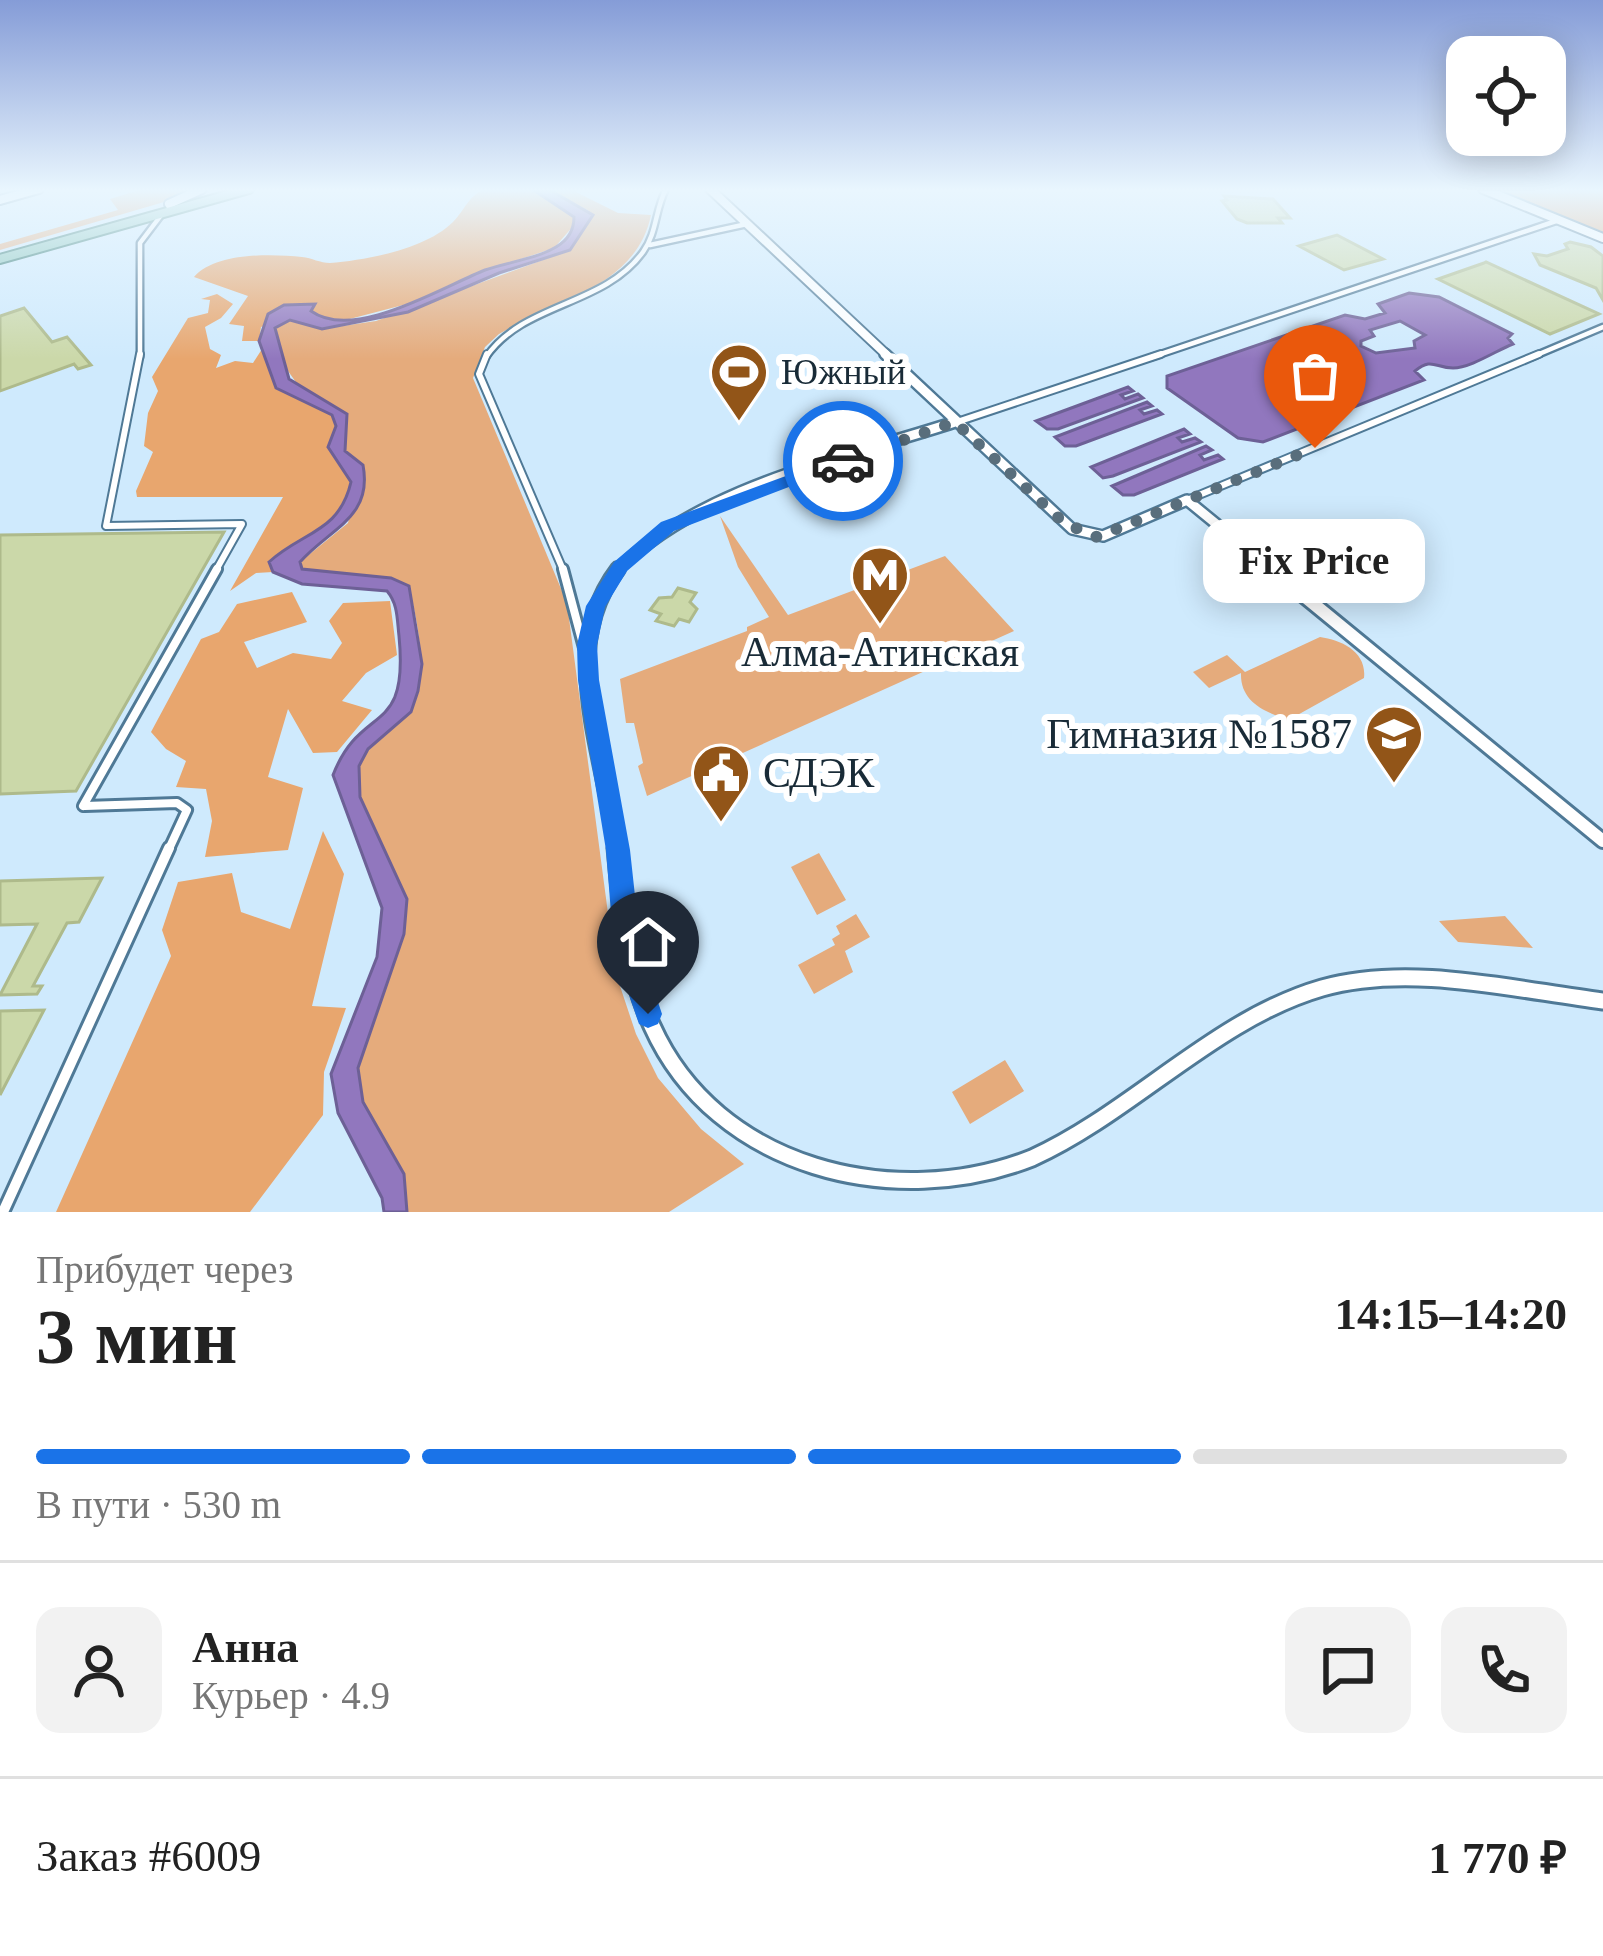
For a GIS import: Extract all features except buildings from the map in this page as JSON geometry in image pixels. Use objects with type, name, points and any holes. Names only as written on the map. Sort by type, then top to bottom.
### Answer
[{"type":"main road","points":[[0,257],[37,246]]},
{"type":"main road","points":[[0,257],[40,246]]},
{"type":"street","points":[[3,1212],[187,810],[177,803],[83,806],[242,524],[106,526],[143,341],[143,246]]},
{"type":"street","points":[[648,246],[607,287],[505,336],[490,349],[479,374],[563,569],[586,661],[618,850],[628,951],[648,1014],[670,1059],[712,1106],[795,1164],[833,1178],[922,1189],[999,1178],[1112,1114],[1248,1021],[1334,985],[1440,985],[1603,1001]]},
{"type":"street","points":[[770,246],[1064,523],[1090,536],[1108,535],[1603,327]]},
{"type":"street","points":[[586,661],[601,594],[620,566],[658,532],[717,504],[1483,246]]},
{"type":"street","points":[[1187,500],[1603,841]]},
{"type":"shaded area","points":[[411,246],[556,246],[407,304],[342,321],[322,319],[310,311],[261,327],[259,341],[242,341],[244,326],[229,324],[248,296],[194,277],[216,263],[245,256],[290,256],[330,263]]},
{"type":"shaded area","points":[[572,246],[638,246],[611,276],[499,334],[485,347],[473,378],[567,603],[616,974],[636,1034],[658,1078],[701,1129],[744,1164],[669,1212],[407,1212],[404,1174],[363,1102],[358,1068],[407,899],[373,836],[358,784],[363,758],[403,718],[412,701],[420,665],[417,626],[409,586],[302,570],[300,562],[348,523],[363,465],[345,451],[283,364],[274,328],[290,320],[322,329],[376,321]]},
{"type":"shaded area","points":[[573,246],[408,312],[322,329],[290,320],[275,328],[289,379],[347,414],[345,451],[363,465],[362,498],[355,510],[300,562],[302,569],[391,578],[409,586],[422,664],[411,712],[368,749],[359,766],[360,797],[407,899],[404,934],[358,1068],[363,1102],[404,1174],[407,1212],[384,1212],[382,1198],[338,1113],[331,1074],[377,957],[382,908],[333,775],[345,752],[390,706],[397,691],[397,618],[387,591],[302,584],[273,572],[269,562],[338,512],[351,482],[328,447],[336,426],[332,415],[276,388],[259,341],[268,314],[284,305],[315,304],[311,311],[329,319],[374,316],[485,270]]},
{"type":"shaded area","points":[[1409,293],[1439,297],[1512,334],[1508,338],[1513,344],[1460,367],[1426,365],[1415,371],[1424,380],[1263,442],[1238,438],[1167,388],[1167,376],[1345,315],[1365,319],[1385,313],[1378,304]],"holes":[[[1400,321],[1425,335],[1414,341],[1415,348],[1376,353],[1361,346],[1361,341],[1374,336],[1370,330]]]},
{"type":"shaded area","points":[[217,294],[233,304],[205,327],[210,349],[221,355],[216,368],[235,361],[253,363],[262,349],[276,388],[332,415],[336,426],[328,448],[351,482],[328,522],[269,562],[273,572],[256,573],[230,591],[283,497],[137,497],[136,491],[153,452],[144,446],[148,413],[158,391],[152,377],[188,318],[208,313],[210,300],[201,299]]},
{"type":"shaded area","points":[[1128,387],[1133,391],[1121,395],[1125,399],[1138,394],[1143,398],[1058,429],[1047,429],[1036,421]]},
{"type":"shaded area","points":[[1147,402],[1152,406],[1140,410],[1144,414],[1157,410],[1162,414],[1076,446],[1065,446],[1055,437]]},
{"type":"shaded area","points":[[1184,429],[1190,434],[1178,438],[1182,442],[1195,438],[1201,442],[1113,476],[1103,478],[1091,467]]},
{"type":"shaded area","points":[[1206,446],[1212,450],[1200,455],[1204,460],[1218,455],[1223,459],[1134,495],[1123,495],[1112,486]]},
{"type":"shaded area","points":[[720,516],[788,615],[945,556],[1014,631],[647,796],[638,766],[643,763],[634,723],[626,723],[620,679],[747,631],[769,617],[738,567]]},
{"type":"shaded area","points":[[292,592],[307,622],[244,642],[257,668],[293,653],[331,659],[342,643],[329,621],[343,603],[390,601],[397,655],[366,673],[342,701],[372,710],[337,752],[313,753],[288,709],[268,777],[303,788],[288,850],[205,857],[212,821],[206,789],[176,787],[186,761],[151,732],[201,639],[219,632],[237,604]]},
{"type":"shaded area","points":[[1320,637],[1357,654],[1364,678],[1258,737],[1254,733],[1281,717],[1252,702],[1241,673],[1209,688],[1193,672],[1227,655],[1245,672]]},
{"type":"shaded area","points":[[323,831],[344,874],[312,1006],[346,1008],[324,1072],[323,1115],[250,1212],[56,1212],[171,956],[162,930],[178,882],[232,873],[241,912],[290,929]]},
{"type":"shaded area","points":[[819,853],[846,900],[817,915],[791,867]]},
{"type":"shaded area","points":[[856,914],[870,937],[845,951],[853,972],[814,994],[798,965],[835,945],[832,939],[840,934],[836,926]]},
{"type":"shaded area","points":[[1505,916],[1533,948],[1458,942],[1439,921]]},
{"type":"shaded area","points":[[1005,1060],[1024,1091],[970,1124],[952,1092]]},
{"type":"way so far","points":[[843,461],[955,422],[1064,523],[1097,537],[1315,448]]},
{"type":"place","name":"Южный","points":[[739,423]]},
{"type":"place","name":"Fix Price","points":[[1315,448]]},
{"type":"place","name":"Алма-Атинская","points":[[880,626]]},
{"type":"place","name":"Гимназия №1587","points":[[1394,785]]},
{"type":"place","name":"СДЭК","points":[[721,824]]},
{"type":"route","points":[[648,1014],[628,951],[618,850],[586,661],[596,606],[620,566],[668,527],[717,504],[843,461]]}]
